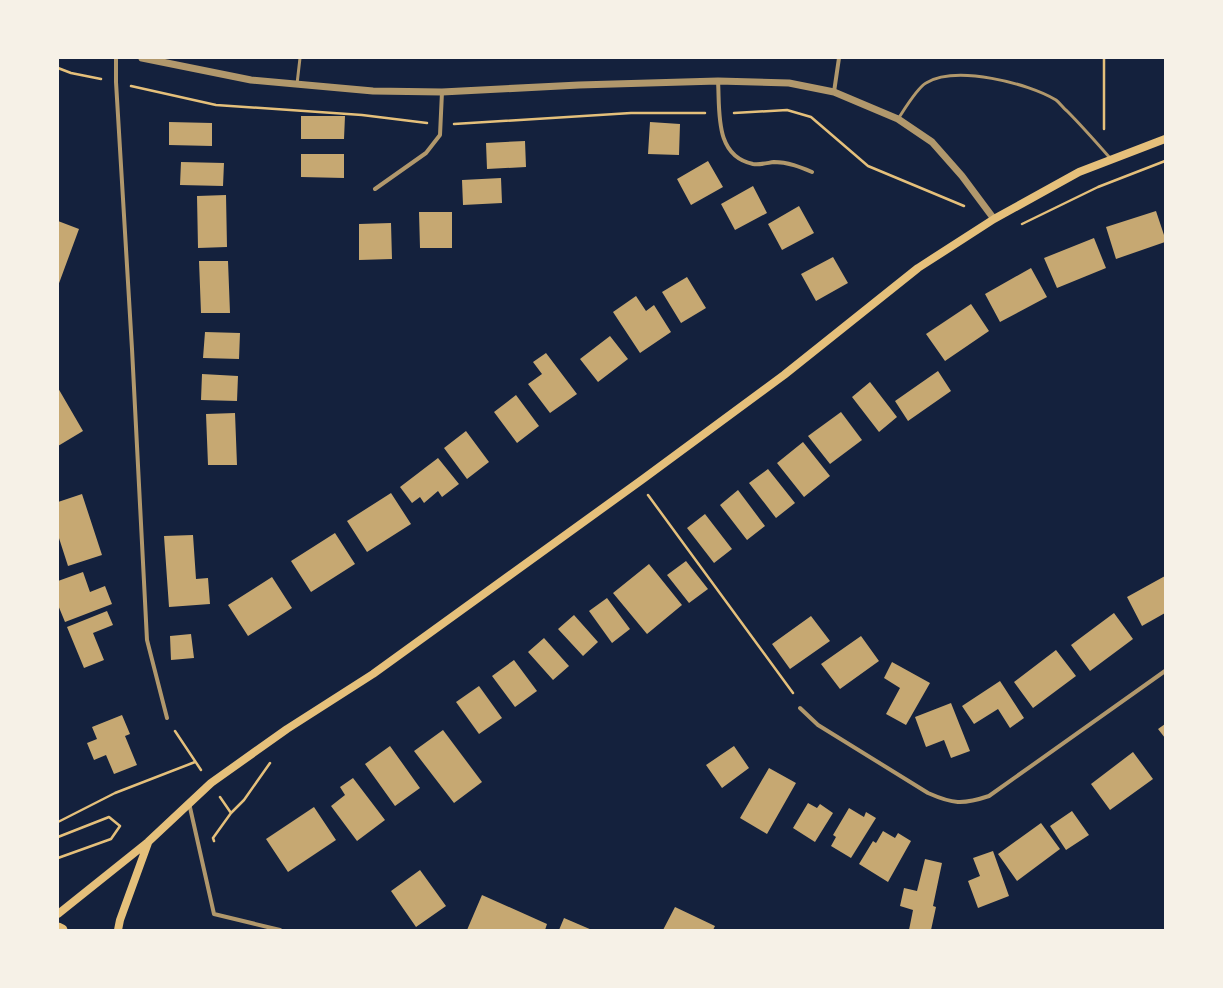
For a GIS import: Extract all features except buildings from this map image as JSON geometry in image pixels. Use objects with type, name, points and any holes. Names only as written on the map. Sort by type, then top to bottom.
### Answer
[{"type":"highway","points":[[58,928],[62,930]]},
{"type":"main road","points":[[58,914],[148,842],[211,783],[287,729],[373,674],[465,608],[778,380],[918,268],[994,219],[1079,172],[1165,139]]},
{"type":"main road","points":[[118,930],[120,920],[148,842]]},
{"type":"street","points":[[116,58],[116,82],[132,348],[147,640],[167,718]]},
{"type":"street","points":[[142,58],[251,80],[373,91],[442,92],[578,85],[718,81],[789,83],[834,92],[898,119],[932,142],[962,176],[994,219]]},
{"type":"street","points":[[834,92],[839,58]]},
{"type":"street","points":[[718,81],[719,114],[723,140],[730,152],[742,160],[752,164],[774,162],[788,163],[812,172]]},
{"type":"street","points":[[375,189],[426,153],[440,135],[442,92]]},
{"type":"street","points":[[800,708],[818,725],[928,793],[946,801],[961,802],[989,796],[1165,671]]},
{"type":"street","points":[[189,803],[214,914],[280,930]]},
{"type":"lane","points":[[297,84],[300,58]]},
{"type":"lane","points":[[898,119],[925,83],[940,77],[961,75],[990,78],[1026,87],[1056,101],[1076,120],[1111,160]]},
{"type":"path","points":[[1104,58],[1104,132],[1111,160]]},
{"type":"path","points":[[58,68],[71,73],[216,105],[362,115],[441,125],[631,113],[719,114],[787,110],[811,117],[868,166],[965,206]]},
{"type":"path","points":[[645,491],[793,694]]},
{"type":"path","points":[[167,718],[195,762],[211,783]]},
{"type":"path","points":[[58,822],[114,793],[195,762]]},
{"type":"path","points":[[58,837],[109,817],[120,826],[112,839],[58,858]]}]
